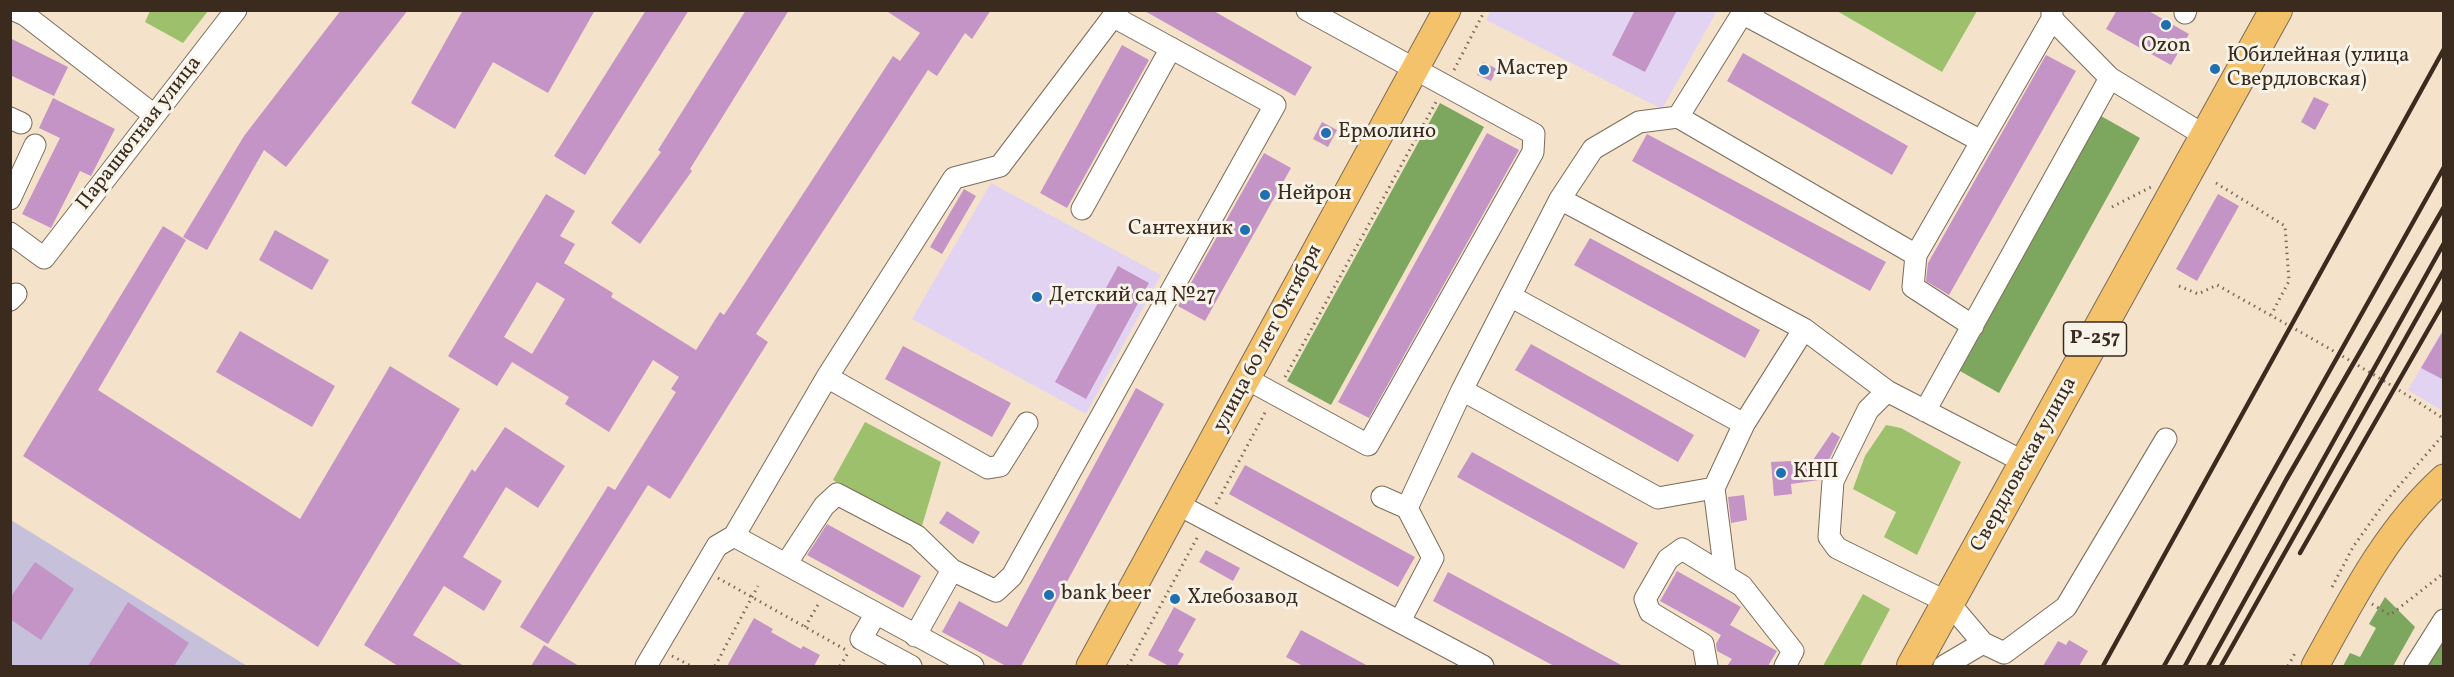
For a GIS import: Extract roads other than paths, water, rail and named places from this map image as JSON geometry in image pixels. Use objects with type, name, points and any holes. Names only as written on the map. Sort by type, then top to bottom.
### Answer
[{"type":"highway","name":"Свердловская улица","points":[[1913,666],[2276,10]]},
{"type":"main road","name":"улица 60 лет Октября","points":[[1090,666],[1447,10]]},
{"type":"main road","points":[[2315,666],[2344,589],[2444,478]]},
{"type":"street","points":[[14,10],[25,15],[154,115]]},
{"type":"street","name":"Парашютная улица","points":[[10,233],[44,258],[236,10]]},
{"type":"street","points":[[1247,379],[1368,445],[1533,152],[1534,134],[1307,10]]},
{"type":"street","points":[[648,666],[717,546],[734,536],[827,377],[954,178],[1000,166],[1116,14],[1171,48],[1275,105],[1012,576],[996,591],[952,570],[917,536],[837,494],[824,506],[786,564]]},
{"type":"street","points":[[1678,117],[1742,14],[1753,14],[1981,141]]},
{"type":"street","points":[[1973,326],[1913,287],[1916,255],[2052,15],[2110,78],[2207,137]]},
{"type":"street","points":[[1082,209],[1171,48]]},
{"type":"street","points":[[1925,411],[2110,78]]},
{"type":"street","points":[[1407,508],[1462,390],[1560,200],[1593,149],[1639,122],[1678,117],[1916,255]]},
{"type":"street","points":[[10,199],[35,145]]},
{"type":"street","points":[[1560,200],[1804,329],[1887,391],[2026,463]]},
{"type":"street","points":[[1510,296],[1744,424]]},
{"type":"street","points":[[1725,574],[1714,488],[1744,424],[1804,329]]},
{"type":"street","points":[[827,377],[988,468],[1000,466],[1027,423]]},
{"type":"street","points":[[1462,390],[1658,498],[1714,488]]},
{"type":"street","points":[[1887,391],[1868,410],[1833,481],[1829,537],[1837,548],[1949,603],[1983,643],[2004,653],[2066,608],[2166,439]]},
{"type":"street","points":[[1382,497],[1407,508],[1433,558],[1400,621]]},
{"type":"street","points":[[1179,504],[1484,666]]},
{"type":"street","points":[[734,536],[915,636],[940,659],[973,666]]},
{"type":"street","points":[[1707,666],[1703,644],[1650,612],[1644,599],[1668,559],[1682,549],[1742,586],[1793,651],[1785,666]]},
{"type":"street","points":[[915,636],[952,570]]},
{"type":"street","points":[[875,615],[861,639],[911,666]]},
{"type":"street","points":[[2415,666],[2444,620]]},
{"type":"street","points":[[1944,666],[1983,643]]},
{"type":"railway","points":[[2103,666],[2444,49]]},
{"type":"railway","points":[[2164,666],[2444,167]]},
{"type":"railway","points":[[2185,666],[2286,480],[2444,207]]},
{"type":"railway","points":[[2208,666],[2444,243]]},
{"type":"railway","points":[[2221,666],[2444,270]]},
{"type":"railway","points":[[2300,553],[2444,302]]},
{"type":"place","name":"Ozon","points":[[2166,25]]},
{"type":"place","name":"Юбилейная (улица Свердловская)","points":[[2215,69]]},
{"type":"place","name":"Мастер","points":[[1484,70]]},
{"type":"place","name":"Ермолино","points":[[1326,133]]},
{"type":"place","name":"Нейрон","points":[[1265,195]]},
{"type":"place","name":"Сантехник","points":[[1245,230]]},
{"type":"place","name":"Детский сад №27","points":[[1037,297]]},
{"type":"place","name":"КНП","points":[[1781,473]]},
{"type":"place","name":"bank beer","points":[[1049,595]]},
{"type":"place","name":"Хлебозавод","points":[[1175,599]]}]
